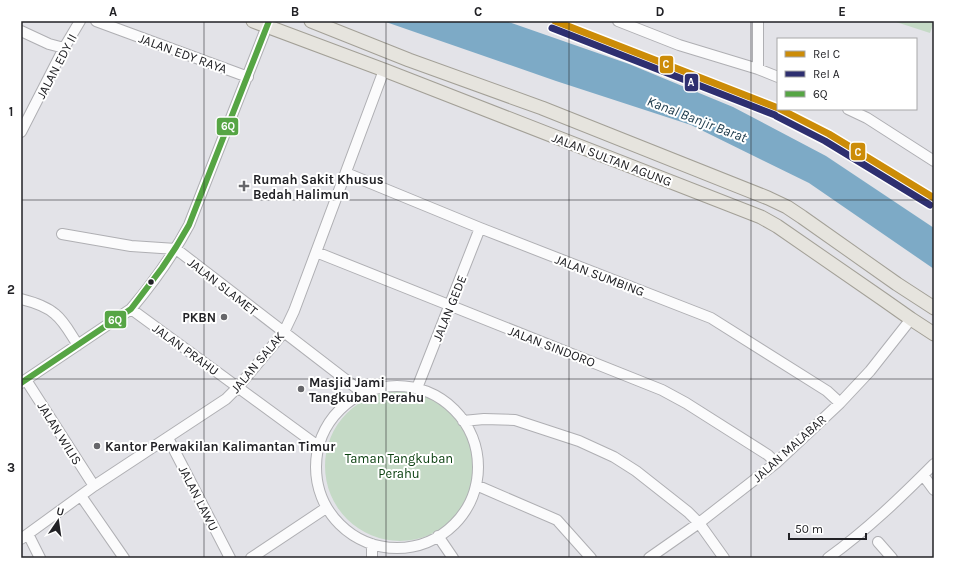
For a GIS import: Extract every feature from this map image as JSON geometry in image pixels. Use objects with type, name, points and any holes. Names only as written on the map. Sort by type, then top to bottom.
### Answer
[{"type":"main road","name":"JALAN SULTAN AGUNG","points":[[253,21],[268,24],[410,79],[761,218],[777,226],[934,334]]},
{"type":"main road","name":"JALAN SULTAN AGUNG","points":[[311,21],[416,62],[542,108],[768,198],[802,217],[897,284],[934,308]]},
{"type":"main road","points":[[410,79],[416,62]]},
{"type":"main road","points":[[884,300],[897,284]]},
{"type":"street","name":"JALAN EDY II","points":[[21,132],[64,48],[80,21]]},
{"type":"street","name":"JALAN EDY RAYA","points":[[96,21],[248,77]]},
{"type":"street","points":[[758,21],[758,69]]},
{"type":"street","points":[[624,22],[679,45],[758,69],[777,77]]},
{"type":"street","points":[[24,381],[131,309],[176,249],[189,225],[268,24]]},
{"type":"street","points":[[21,32],[49,44],[64,48]]},
{"type":"street","name":"JALAN SALAK","points":[[24,537],[94,486],[226,399],[238,388],[284,332],[294,311],[384,70]]},
{"type":"street","points":[[850,110],[867,118],[934,161]]},
{"type":"street","name":"JALAN SUMBING","points":[[346,173],[480,228],[711,318],[827,392],[840,403]]},
{"type":"street","name":"JALAN GEDE","points":[[417,388],[480,228]]},
{"type":"street","name":"JALAN SLAMET","points":[[62,234],[130,246],[176,249],[363,393]]},
{"type":"street","name":"JALAN SINDORO","points":[[316,252],[662,390],[686,403],[762,451],[776,463]]},
{"type":"street","points":[[21,299],[47,308],[56,315],[62,321],[78,345]]},
{"type":"street","name":"JALAN PRAHU","points":[[131,309],[318,446]]},
{"type":"street","name":"JALAN MALABAR","points":[[649,558],[699,523],[776,463],[840,403],[870,371],[911,319]]},
{"type":"street","name":"JALAN WILIS","points":[[24,381],[94,486]]},
{"type":"street","points":[[390,386],[417,388],[431,393],[443,400],[454,410],[470,432],[475,445],[478,458],[476,485],[462,516],[446,531],[421,544],[405,547],[388,547],[372,544],[362,540],[342,527],[326,508],[318,489],[315,461],[318,446],[327,424],[334,414],[352,398],[363,393],[376,388],[390,386]]},
{"type":"street","points":[[463,421],[484,419],[515,420],[579,441],[614,457],[636,471],[688,512],[699,523],[724,558]]},
{"type":"street","name":"JALAN LAWU","points":[[168,438],[230,558]]},
{"type":"street","points":[[828,558],[930,481],[934,464]]},
{"type":"street","points":[[476,485],[557,520],[591,558]]},
{"type":"street","points":[[81,496],[124,558]]},
{"type":"street","points":[[252,558],[326,508]]},
{"type":"street","points":[[438,536],[453,558]]},
{"type":"street","points":[[24,537],[40,558]]},
{"type":"street","points":[[878,542],[892,558]]},
{"type":"street","points":[[372,544],[372,558]]},
{"type":"green space","points":[[893,21],[934,21],[930,33]]},
{"type":"green space","name":"Taman Tangkuban Perahu","points":[[400,391],[422,394],[442,404],[453,413],[462,424],[472,444],[475,466],[472,488],[462,508],[453,519],[442,528],[422,538],[400,541],[378,538],[358,528],[347,519],[338,508],[328,488],[325,466],[328,444],[338,424],[347,413],[358,404],[378,394]]},
{"type":"water","name":"Kanal Banjir Barat","points":[[383,21],[506,21],[629,64],[733,107],[826,156],[934,228],[934,269],[809,183],[691,125],[556,81]]},
{"type":"rail line","name":"C","points":[[555,21],[777,108]]},
{"type":"rail line","name":"A","points":[[552,28],[775,115]]},
{"type":"rail line","name":"C","points":[[782,110],[829,134],[934,198]]},
{"type":"rail line","name":"A","points":[[776,116],[825,141],[930,205]]},
{"type":"transit line","name":"6Q","points":[[21,383],[131,309],[162,268],[189,225],[269,21]]},
{"type":"place","name":"Rumah Sakit Khusus Bedah Halimun","points":[[244,186]]},
{"type":"place","name":"PKBN","points":[[224,317]]},
{"type":"place","name":"Masjid Jami Tangkuban Perahu","points":[[301,389]]},
{"type":"place","name":"Kantor Perwakilan Kalimantan Timur","points":[[97,446]]}]
